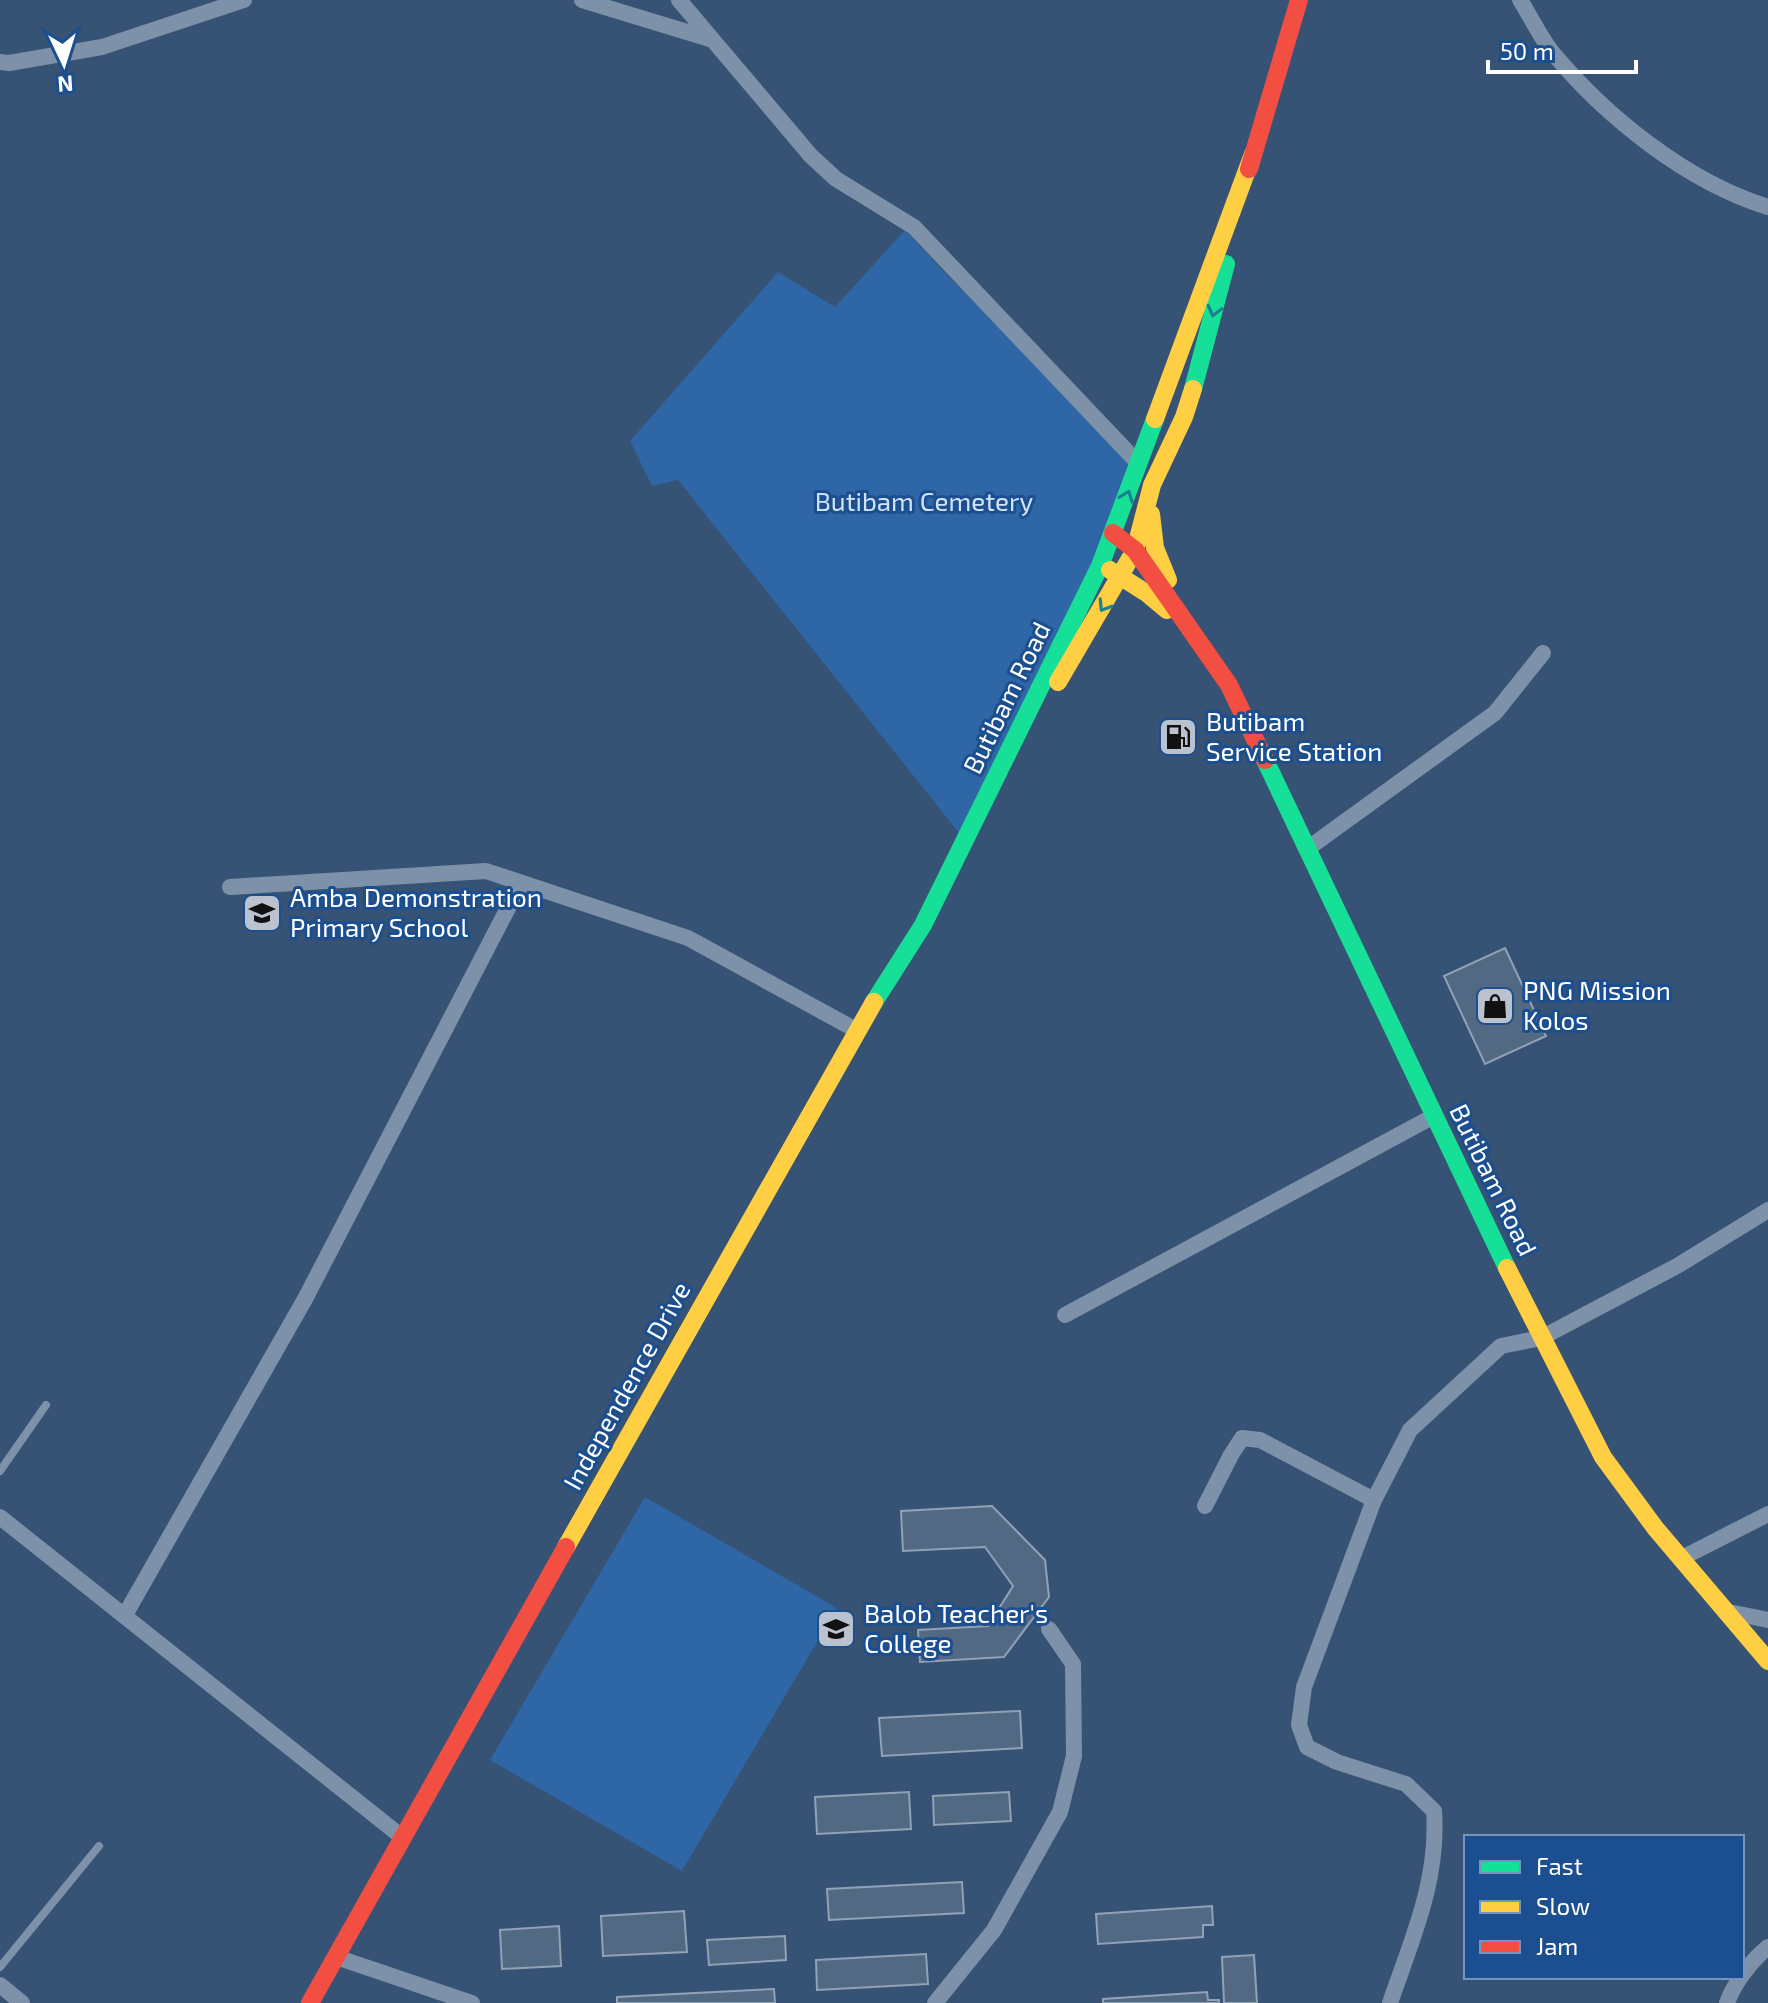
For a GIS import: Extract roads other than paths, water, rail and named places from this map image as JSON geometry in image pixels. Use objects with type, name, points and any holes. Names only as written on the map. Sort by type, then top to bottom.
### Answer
[{"type":"main road","name":"Butibam Road","points":[[988,795],[1135,550],[1152,485],[1184,417],[1202,359],[1253,154],[1299,0]]},
{"type":"main road","name":"Butibam Road","points":[[988,795],[1100,566],[1253,154]]},
{"type":"main road","points":[[1152,485],[1151,536],[1159,564],[1229,685]]},
{"type":"main road","name":"Butibam Road","points":[[1113,533],[1135,550],[1229,685],[1541,1338],[1603,1457],[1656,1529],[1768,1661]]},
{"type":"main road","name":"Butibam Road","points":[[1100,566],[1122,576],[1148,594],[1178,622],[1229,685]]},
{"type":"main road","name":"Independence Drive","points":[[310,2003],[856,1030],[923,925],[988,795]]},
{"type":"street","points":[[0,62],[102,47],[244,0]]},
{"type":"street","points":[[582,0],[712,40]]},
{"type":"street","points":[[679,0],[811,156],[836,179],[914,227],[1139,464]]},
{"type":"street","points":[[1520,0],[1551,50],[1605,108],[1685,169],[1736,197],[1768,207]]},
{"type":"street","points":[[1307,849],[1495,713],[1543,653]]},
{"type":"street","points":[[230,887],[486,871],[688,938],[856,1030]]},
{"type":"street","points":[[125,1615],[305,1299],[521,883]]},
{"type":"street","points":[[1065,1315],[1434,1116]]},
{"type":"street","points":[[1390,2003],[1429,1890],[1436,1840],[1434,1811],[1406,1784],[1337,1762],[1307,1747],[1299,1725],[1304,1687],[1374,1500],[1410,1430],[1501,1346],[1541,1338],[1677,1266],[1768,1210]]},
{"type":"street","points":[[1205,1506],[1242,1438],[1260,1440],[1374,1500]]},
{"type":"street","points":[[1682,1558],[1768,1514]]},
{"type":"street","points":[[0,1517],[402,1837]]},
{"type":"street","points":[[1729,1612],[1768,1620]]},
{"type":"street","points":[[935,2003],[994,1930],[1060,1812],[1074,1756],[1073,1664],[1049,1629]]},
{"type":"street","points":[[1744,1975],[1768,1947]]},
{"type":"street","points":[[336,1957],[472,2003]]},
{"type":"street","points":[[1727,2003],[1741,1979]]},
{"type":"street","points":[[0,1985],[22,2003]]},
{"type":"lane","points":[[0,1471],[46,1405]]},
{"type":"lane","points":[[0,1967],[99,1846]]},
{"type":"place","name":"Butibam Service Station","points":[[1178,737]]},
{"type":"place","name":"Amba Demonstration Primary School","points":[[262,913]]},
{"type":"place","name":"PNG Mission Kolos","points":[[1495,1006]]},
{"type":"place","name":"Balob Teacher's College","points":[[836,1629]]},
{"type":"park label","name":"Butibam Cemetery","points":[[924,502]]}]
